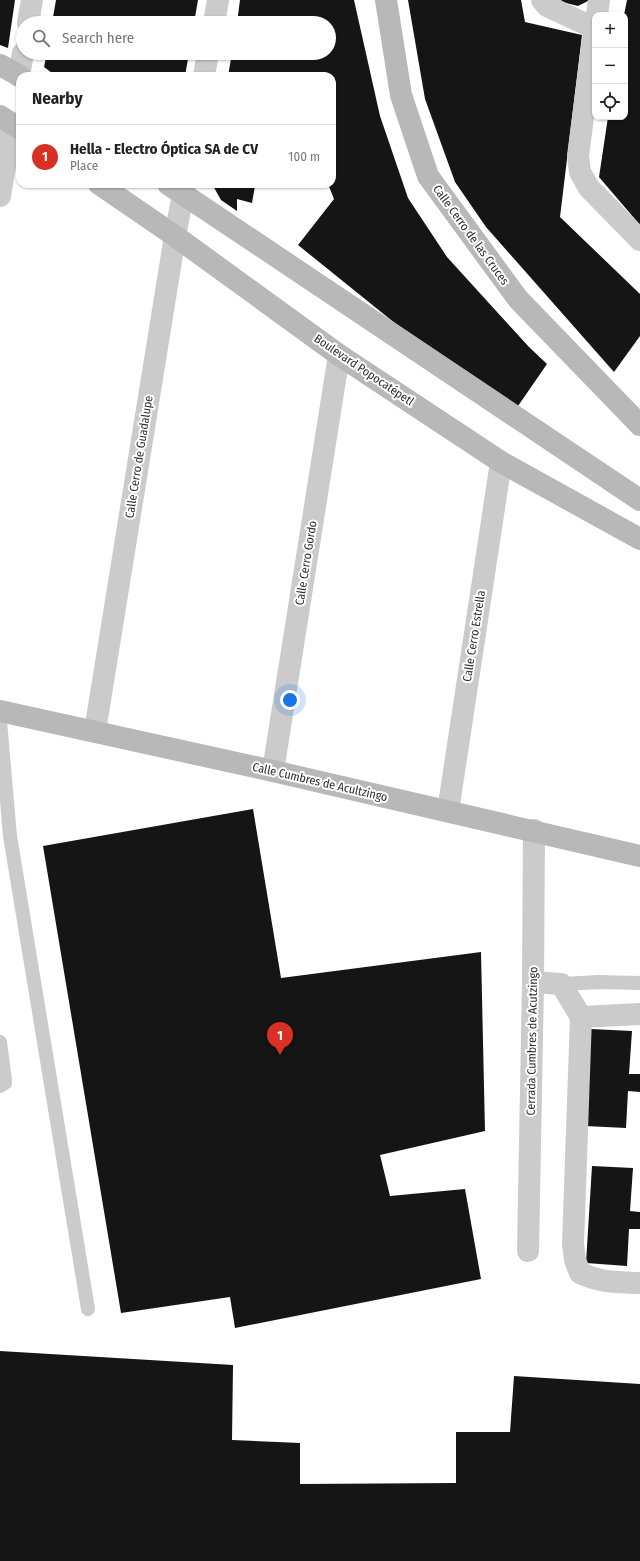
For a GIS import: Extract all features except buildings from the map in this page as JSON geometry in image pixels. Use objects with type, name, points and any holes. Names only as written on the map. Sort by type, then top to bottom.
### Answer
[{"type":"street","points":[[29,16],[32,0]]},
{"type":"street","points":[[215,16],[218,0]]},
{"type":"street","name":"Calle Cerro de las Cruces","points":[[386,0],[401,96],[428,176],[518,298],[640,425]]},
{"type":"street","points":[[542,0],[547,6],[592,21]]},
{"type":"street","points":[[597,12],[599,0]]},
{"type":"street","points":[[592,46],[578,156],[580,172],[590,188],[640,240]]},
{"type":"street","points":[[21,72],[22,60]]},
{"type":"street","points":[[205,72],[207,60]]},
{"type":"street","points":[[0,65],[16,74]]},
{"type":"street","points":[[0,196],[11,123]]},
{"type":"street","name":"Boulevard Popocatépetl","points":[[105,188],[175,236],[339,355],[501,462],[640,538]]},
{"type":"street","points":[[178,188],[640,500]]},
{"type":"street","name":"Calle Cerro de Guadalupe","points":[[95,731],[175,236],[178,188]]},
{"type":"street","name":"Calle Cerro Gordo","points":[[273,771],[339,355]]},
{"type":"street","name":"Calle Cerro Estrella","points":[[448,811],[501,462]]},
{"type":"street","name":"Calle Cumbres de Acultzingo","points":[[0,711],[534,830],[640,856]]},
{"type":"street","name":"Cerrada Cumbres de Acutzingo","points":[[528,1251],[534,830]]},
{"type":"street","points":[[533,982],[561,984],[581,1017],[573,1244],[575,1260],[580,1273],[593,1280],[640,1283]]},
{"type":"street","points":[[581,1017],[640,1014]]},
{"type":"lane","points":[[0,721],[10,836],[88,1310]]},
{"type":"lane","points":[[561,984],[599,982],[640,983]]},
{"type":"lane","points":[[0,1042],[5,1080],[5,1084],[0,1086]]},
{"type":"place","name":"Hella - Electro Óptica SA de CV","points":[[280,1055]]}]
